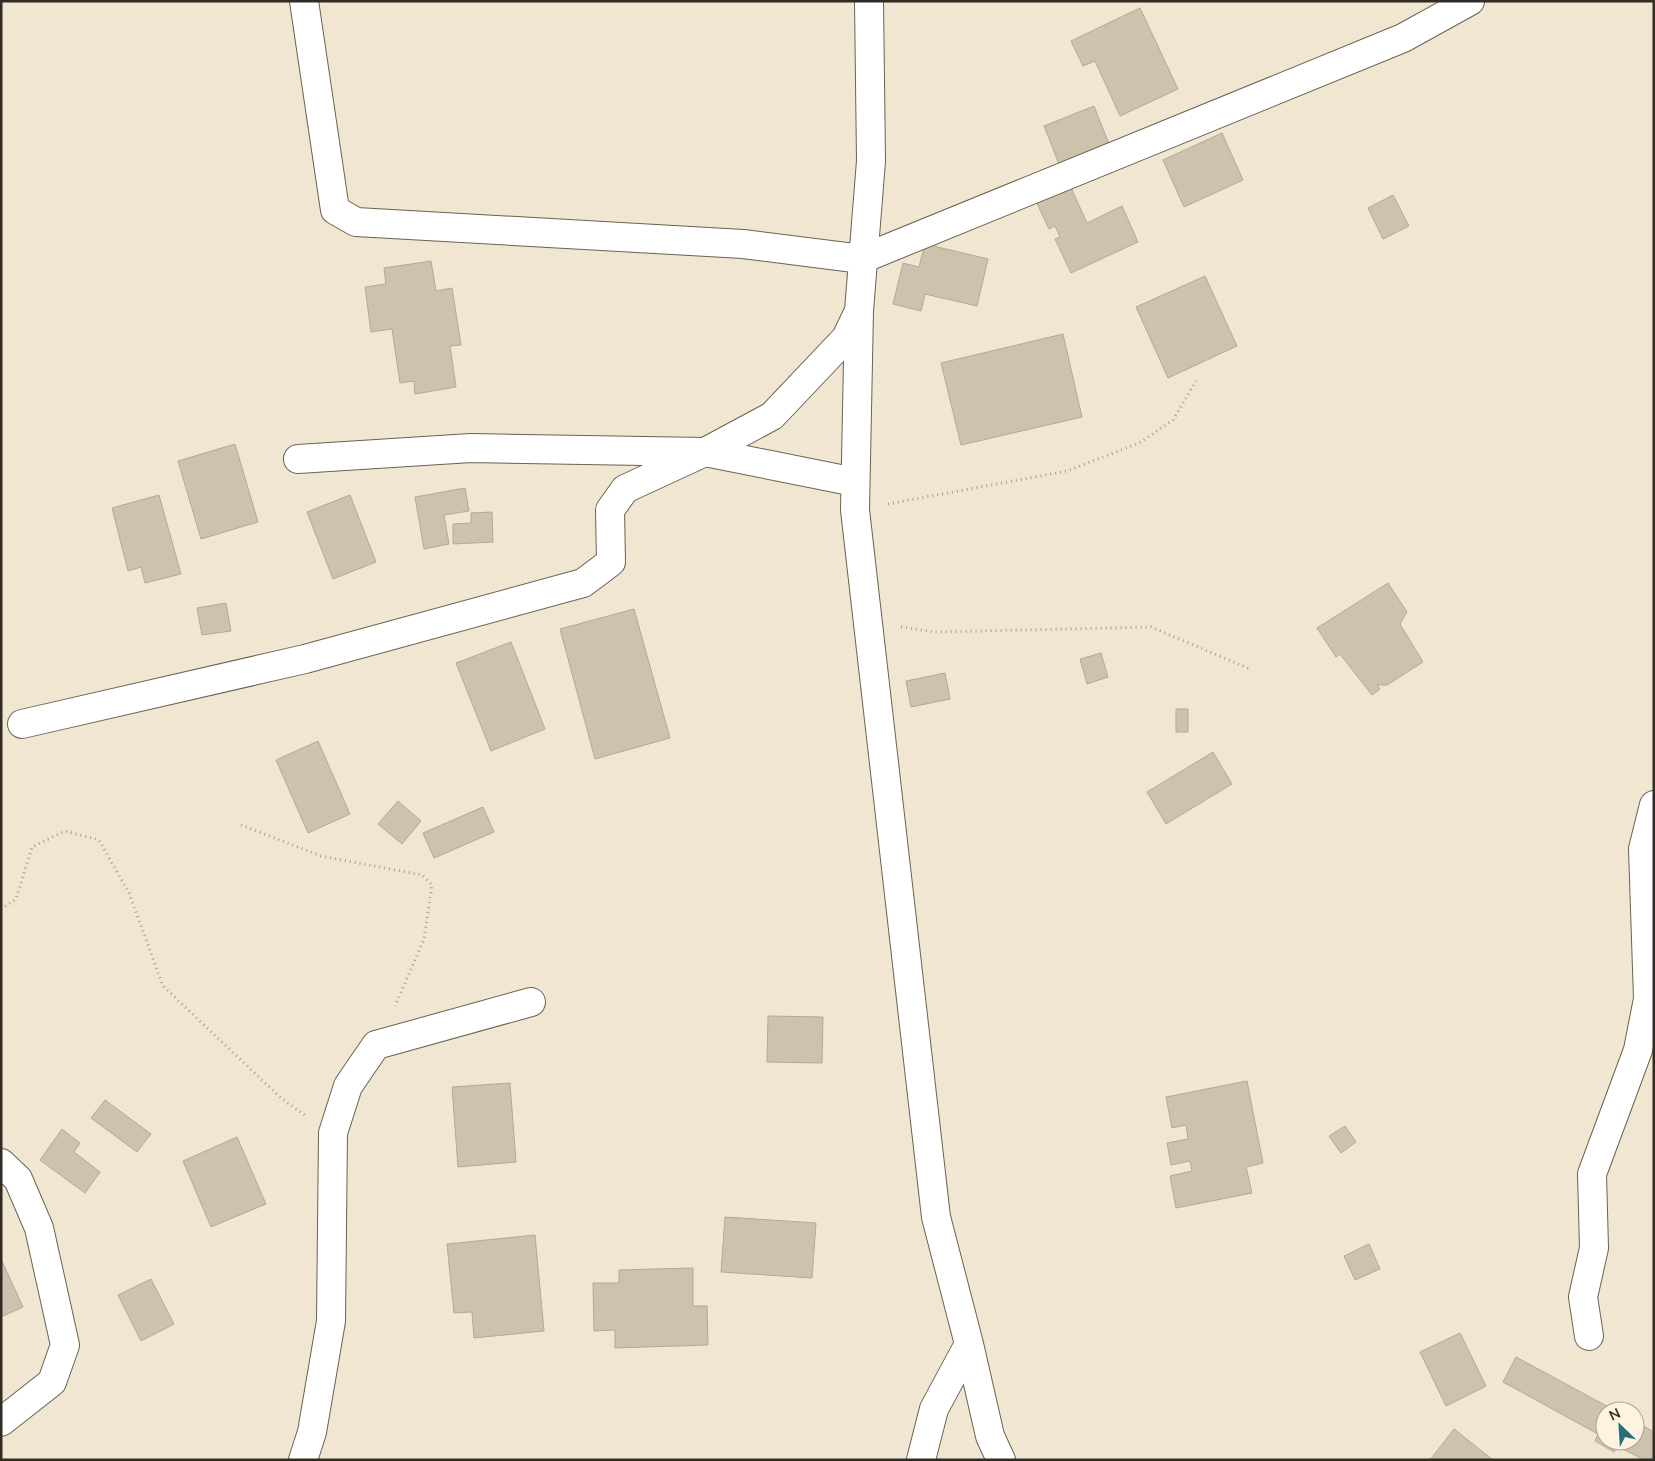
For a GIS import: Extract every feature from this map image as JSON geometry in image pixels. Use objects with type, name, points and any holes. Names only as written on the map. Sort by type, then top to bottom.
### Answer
[{"type":"street","points":[[304,1],[334,210],[356,222],[744,244],[862,259],[1402,38],[1470,1]]},
{"type":"street","points":[[869,1],[871,161],[859,311],[856,510],[936,1217],[969,1344],[990,1436],[1000,1460]]},
{"type":"street","points":[[22,724],[305,659],[584,583],[612,562],[610,510],[625,489],[705,452],[772,416],[846,338],[859,311]]},
{"type":"street","points":[[298,459],[471,448],[705,452],[856,482]]},
{"type":"street","points":[[1589,1336],[1583,1297],[1594,1248],[1592,1174],[1638,1050],[1648,999],[1643,848],[1654,806]]},
{"type":"street","points":[[303,1460],[312,1432],[331,1321],[333,1134],[348,1086],[376,1045],[531,1002]]},
{"type":"street","points":[[1,1162],[18,1178],[39,1228],[65,1345],[52,1382],[1,1422]]},
{"type":"street","points":[[921,1460],[934,1409],[969,1344]]},
{"type":"path","points":[[856,510],[1067,472],[1138,443],[1173,420],[1196,381]]},
{"type":"path","points":[[868,622],[935,632],[1151,627],[1250,669]]},
{"type":"path","points":[[241,824],[321,856],[422,875],[432,885],[424,939],[376,1045]]},
{"type":"path","points":[[1,909],[16,899],[32,847],[65,831],[99,840],[129,894],[163,986],[282,1100],[333,1134]]},
{"type":"building","points":[[1140,8],[1178,89],[1120,116],[1095,61],[1083,66],[1071,41]]},
{"type":"building","points":[[1094,106],[1109,144],[1059,164],[1044,126]]},
{"type":"building","points":[[1222,133],[1243,180],[1184,207],[1163,160]]},
{"type":"building","points":[[1069,183],[1087,223],[1122,206],[1138,242],[1071,273],[1055,239],[1060,237],[1055,226],[1049,229],[1035,199]]},
{"type":"building","points":[[1393,195],[1409,226],[1383,239],[1368,208]]},
{"type":"building","points":[[925,244],[988,259],[977,306],[925,294],[921,311],[893,304],[903,263],[919,267]]},
{"type":"building","points":[[431,261],[436,291],[452,288],[461,345],[450,346],[456,387],[415,394],[414,381],[400,383],[392,329],[371,332],[365,287],[386,284],[384,268]]},
{"type":"building","points":[[1205,276],[1237,346],[1168,378],[1136,307]]},
{"type":"building","points":[[1063,334],[1082,417],[961,445],[941,363]]},
{"type":"building","points":[[235,444],[258,522],[201,539],[178,461]]},
{"type":"building","points":[[465,488],[469,511],[444,515],[449,544],[424,549],[415,497]]},
{"type":"building","points":[[159,495],[181,574],[145,583],[141,567],[128,571],[112,508]]},
{"type":"building","points":[[350,495],[376,562],[333,579],[307,512]]},
{"type":"building","points":[[492,512],[493,542],[453,544],[453,524],[471,523],[471,513]]},
{"type":"building","points":[[1388,583],[1407,612],[1400,624],[1423,662],[1387,685],[1377,685],[1380,689],[1372,695],[1340,654],[1336,657],[1317,628]]},
{"type":"building","points":[[226,603],[231,631],[202,635],[197,608]]},
{"type":"building","points":[[634,609],[670,738],[595,759],[560,629]]},
{"type":"building","points":[[511,642],[545,729],[491,751],[456,663]]},
{"type":"building","points":[[1101,653],[1108,677],[1087,684],[1080,659]]},
{"type":"building","points":[[945,673],[950,699],[911,707],[906,681]]},
{"type":"building","points":[[1176,709],[1188,709],[1188,732],[1176,732]]},
{"type":"building","points":[[318,741],[350,814],[308,833],[276,760]]},
{"type":"building","points":[[1213,752],[1232,784],[1166,824],[1147,792]]},
{"type":"building","points":[[398,801],[421,821],[402,844],[378,824]]},
{"type":"building","points":[[483,807],[494,832],[434,858],[423,833]]},
{"type":"building","points":[[768,1016],[823,1017],[822,1063],[767,1062]]},
{"type":"building","points":[[1247,1081],[1263,1163],[1246,1167],[1252,1193],[1176,1208],[1170,1176],[1192,1171],[1190,1161],[1171,1165],[1167,1143],[1188,1139],[1186,1125],[1172,1128],[1166,1097]]},
{"type":"building","points":[[510,1083],[516,1162],[458,1167],[452,1087]]},
{"type":"building","points":[[105,1100],[151,1134],[137,1152],[91,1118]]},
{"type":"building","points":[[1345,1126],[1356,1142],[1341,1153],[1329,1136]]},
{"type":"building","points":[[62,1129],[80,1143],[74,1152],[100,1172],[85,1193],[40,1160]]},
{"type":"building","points":[[237,1137],[266,1204],[211,1227],[183,1161]]},
{"type":"building","points":[[725,1217],[816,1223],[812,1278],[721,1272]]},
{"type":"building","points":[[535,1235],[544,1331],[474,1338],[472,1312],[454,1313],[447,1244]]},
{"type":"building","points":[[1369,1244],[1380,1269],[1355,1280],[1344,1256]]},
{"type":"building","points":[[1,1259],[23,1307],[1,1317]]},
{"type":"building","points":[[693,1268],[693,1306],[707,1306],[708,1345],[615,1348],[615,1330],[594,1331],[593,1283],[619,1283],[619,1270]]},
{"type":"building","points":[[151,1279],[174,1324],[141,1341],[118,1295]]},
{"type":"building","points":[[1460,1333],[1486,1386],[1446,1406],[1420,1352]]},
{"type":"building","points":[[1516,1357],[1597,1401],[1595,1401],[1595,1432],[1503,1382]]},
{"type":"building","points":[[1645,1427],[1654,1432],[1654,1460],[1644,1460],[1627,1451],[1645,1451]]},
{"type":"building","points":[[1454,1429],[1493,1460],[1430,1460]]}]
